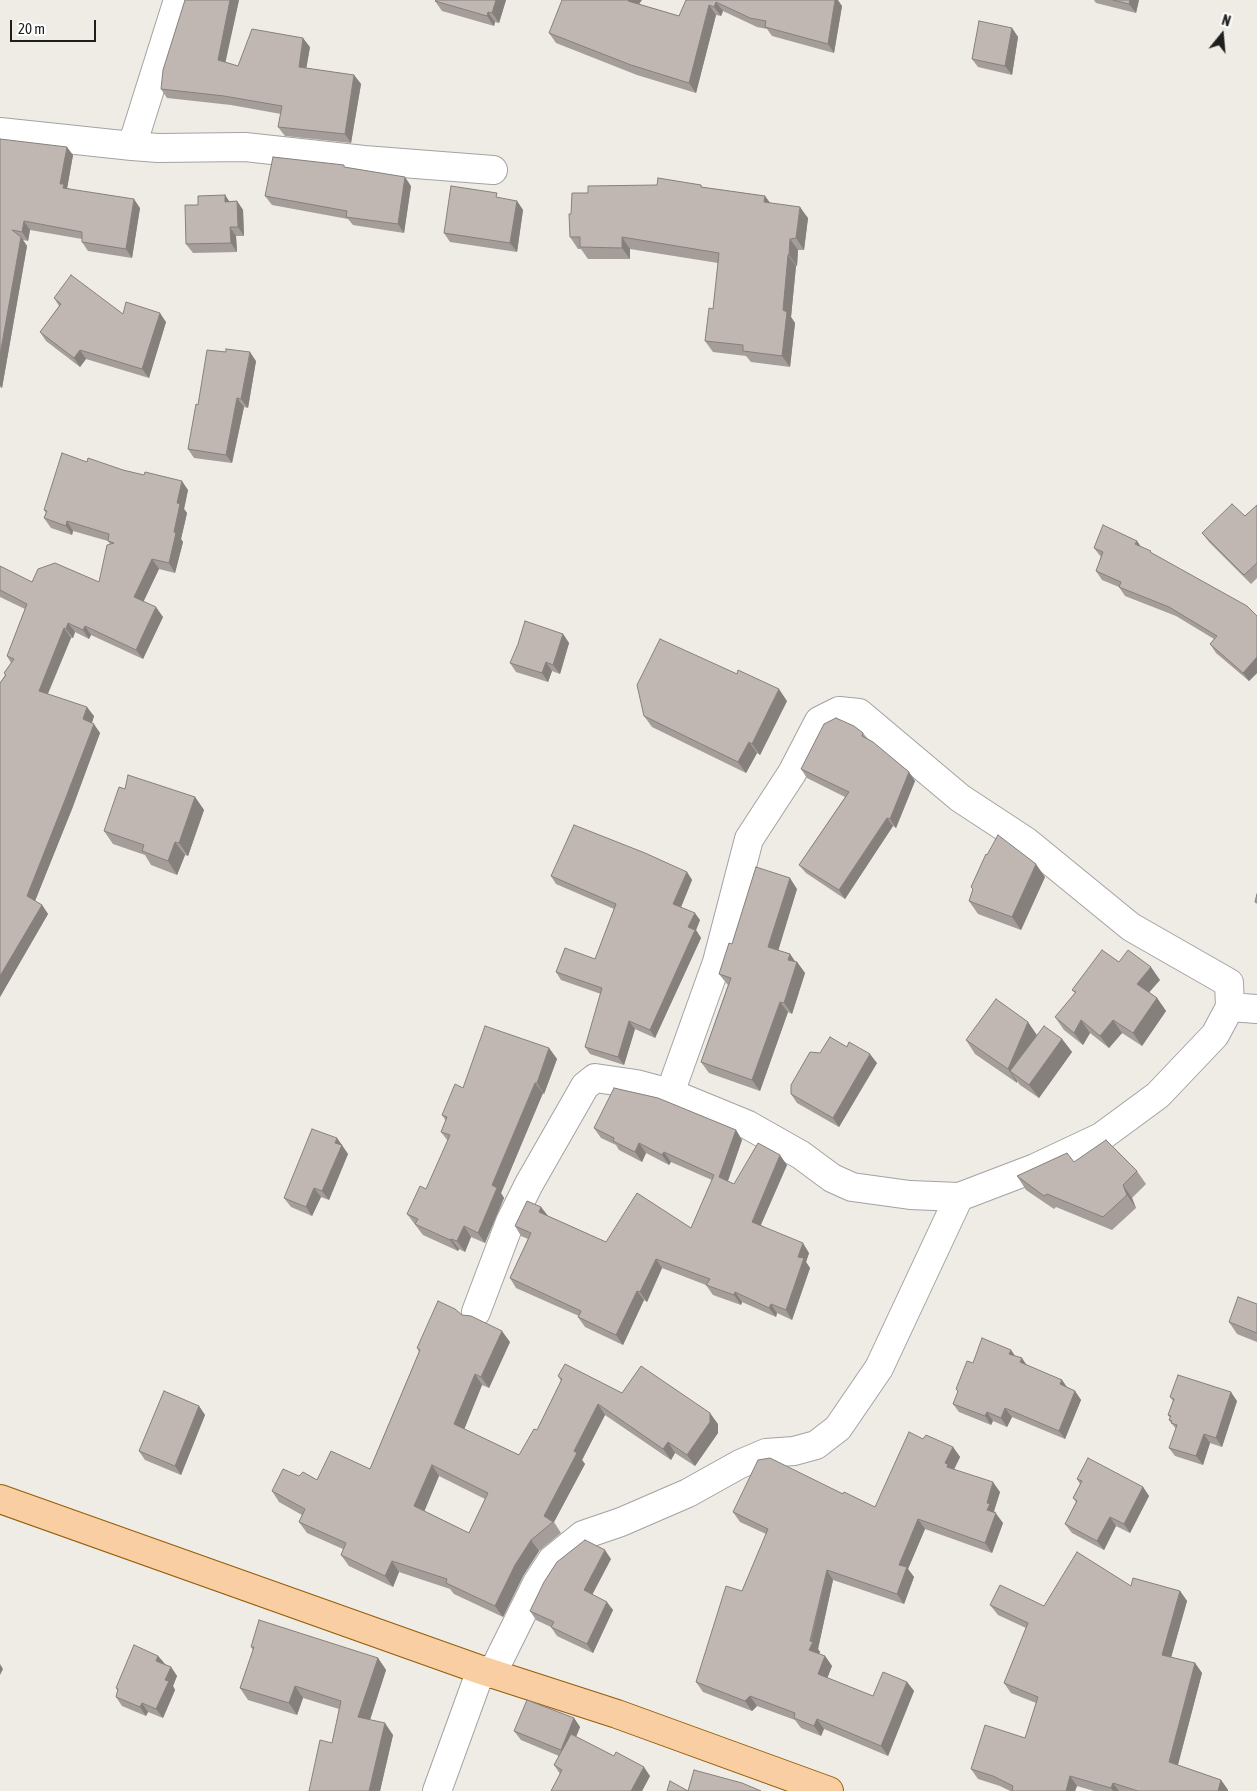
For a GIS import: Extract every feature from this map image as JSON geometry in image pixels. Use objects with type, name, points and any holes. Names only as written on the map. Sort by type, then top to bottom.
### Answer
[{"type":"main road","points":[[0,1499],[487,1672],[617,1714],[829,1791]]},
{"type":"street","points":[[132,146],[178,0]]},
{"type":"street","points":[[0,132],[158,148],[245,146],[364,160],[493,170]]},
{"type":"street","points":[[476,1312],[510,1222],[529,1184],[585,1086],[595,1078],[636,1084],[670,1093],[748,1125],[801,1155],[832,1178],[852,1187],[910,1195],[959,1197],[1035,1168],[1101,1137],[1158,1096],[1215,1035],[1230,1007],[1229,983],[1132,927],[1027,842],[960,798],[858,714],[839,710],[819,720],[792,773],[749,839],[717,962],[670,1093]]},
{"type":"street","points":[[1230,1007],[1257,1009]]},
{"type":"street","points":[[437,1791],[487,1672],[552,1560],[583,1535],[621,1522],[688,1493],[766,1452],[794,1451],[816,1445],[838,1428],[880,1368],[959,1197]]},
{"type":"building","points":[[185,0],[230,0],[218,60],[238,66],[252,29],[303,38],[299,67],[354,75],[345,134],[278,127],[282,106],[224,96],[161,89],[163,70]]},
{"type":"building","points":[[436,0],[496,0],[492,13],[488,12],[487,16]]},
{"type":"building","points":[[562,0],[629,0],[679,16],[686,0],[835,0],[828,44],[765,27],[766,21],[750,18],[716,2],[714,7],[709,5],[689,83],[631,65],[549,33]]},
{"type":"building","points":[[1113,0],[1130,0],[1129,4]]},
{"type":"building","points":[[979,21],[1012,28],[1005,66],[972,59]]},
{"type":"building","points":[[0,139],[67,147],[60,184],[64,184],[63,188],[134,199],[126,249],[82,242],[82,232],[24,221],[22,232],[12,230],[21,237],[0,355]]},
{"type":"building","points":[[273,157],[344,165],[344,167],[405,177],[398,224],[346,217],[347,211],[265,196]]},
{"type":"building","points":[[658,178],[701,185],[701,187],[765,196],[764,202],[800,207],[796,238],[790,239],[788,255],[783,310],[787,312],[782,356],[743,351],[743,345],[705,341],[709,308],[713,309],[719,253],[622,237],[622,248],[580,247],[580,237],[570,237],[569,214],[571,214],[572,193],[588,193],[588,186],[657,185]]},
{"type":"building","points":[[451,186],[497,193],[496,197],[517,201],[510,243],[444,233]]},
{"type":"building","points":[[225,195],[225,202],[237,201],[238,227],[230,227],[231,243],[186,244],[185,205],[198,205],[198,196]]},
{"type":"building","points":[[71,275],[123,314],[126,302],[160,313],[142,369],[80,350],[74,358],[40,332],[61,304],[54,298]]},
{"type":"building","points":[[226,349],[250,352],[241,399],[237,398],[226,455],[188,449],[196,404],[198,405],[207,350],[226,352]]},
{"type":"building","points":[[62,453],[87,462],[88,458],[123,470],[144,475],[145,472],[182,481],[177,503],[180,504],[169,563],[152,559],[134,597],[156,607],[136,650],[85,626],[83,630],[68,623],[66,629],[64,628],[39,691],[87,707],[83,719],[94,724],[27,896],[42,905],[0,976],[0,683],[6,675],[4,673],[14,659],[7,656],[27,604],[0,590],[0,566],[32,582],[38,569],[55,563],[99,582],[107,545],[114,543],[108,541],[109,534],[67,521],[66,526],[44,518],[47,511],[44,510]]},
{"type":"building","points":[[1232,504],[1245,516],[1257,505],[1257,563],[1244,575],[1202,533]]},
{"type":"building","points":[[1103,525],[1137,541],[1135,544],[1151,551],[1247,606],[1257,616],[1257,657],[1243,673],[1210,644],[1217,636],[1169,607],[1119,587],[1121,582],[1096,571],[1103,552],[1094,548]]},
{"type":"building","points":[[525,621],[563,634],[553,665],[546,662],[542,673],[510,663]]},
{"type":"building","points":[[660,639],[737,674],[738,670],[779,689],[752,744],[749,742],[738,762],[644,716],[637,685]]},
{"type":"building","points":[[836,718],[854,726],[863,733],[862,736],[873,742],[909,772],[890,819],[887,818],[839,890],[799,865],[849,792],[801,769],[824,724]]},
{"type":"building","points":[[128,775],[195,797],[179,843],[175,842],[168,861],[142,851],[144,845],[104,831],[119,787],[125,789]]},
{"type":"building","points":[[574,825],[687,872],[673,904],[695,913],[688,927],[695,930],[650,1030],[629,1021],[618,1057],[585,1047],[602,988],[556,972],[565,948],[595,959],[616,904],[551,876]]},
{"type":"building","points":[[998,835],[1036,864],[1012,917],[969,901],[973,889],[971,887],[986,854]]},
{"type":"building","points":[[756,867],[790,878],[768,947],[790,954],[788,960],[797,962],[784,1003],[780,1002],[752,1080],[701,1062],[731,978],[719,974],[729,943],[732,944]]},
{"type":"building","points":[[1102,950],[1119,962],[1128,950],[1151,967],[1137,984],[1157,998],[1133,1033],[1113,1020],[1100,1036],[1081,1020],[1074,1033],[1055,1017],[1076,992],[1072,990]]},
{"type":"building","points":[[996,999],[1028,1022],[1008,1069],[966,1040]]},
{"type":"building","points":[[485,1026],[549,1048],[537,1083],[535,1083],[492,1185],[497,1188],[478,1233],[464,1226],[457,1241],[450,1240],[415,1224],[418,1219],[407,1214],[420,1186],[426,1189],[450,1135],[441,1132],[447,1117],[442,1115],[455,1084],[463,1088]]},
{"type":"building","points":[[1044,1026],[1062,1039],[1029,1085],[1010,1071]]},
{"type":"building","points":[[830,1037],[847,1047],[849,1042],[870,1054],[833,1118],[791,1094],[791,1085],[810,1052],[820,1053]]},
{"type":"building","points":[[614,1088],[658,1098],[736,1130],[719,1177],[734,1184],[758,1143],[780,1155],[752,1222],[803,1243],[798,1257],[804,1258],[786,1310],[771,1304],[769,1308],[735,1292],[734,1295],[706,1285],[710,1279],[656,1259],[640,1292],[637,1291],[616,1335],[578,1317],[581,1311],[510,1278],[531,1233],[515,1226],[527,1201],[541,1207],[539,1212],[606,1242],[637,1193],[691,1228],[714,1175],[664,1152],[662,1155],[639,1143],[635,1152],[613,1141],[614,1138],[594,1128]]},
{"type":"building","points":[[312,1129],[337,1138],[335,1143],[342,1145],[322,1191],[314,1188],[306,1207],[284,1198]]},
{"type":"building","points":[[1106,1140],[1137,1171],[1123,1185],[1127,1195],[1103,1217],[1047,1194],[1044,1196],[1017,1176],[1067,1153],[1074,1162]]},
{"type":"building","points":[[1238,1297],[1257,1304],[1257,1333],[1229,1322]]},
{"type":"building","points":[[438,1301],[455,1309],[462,1315],[471,1316],[502,1331],[481,1377],[475,1374],[454,1424],[519,1455],[534,1429],[537,1430],[562,1379],[558,1376],[565,1364],[622,1393],[641,1366],[710,1413],[710,1422],[687,1455],[668,1442],[663,1449],[598,1404],[574,1451],[577,1453],[544,1516],[553,1522],[531,1540],[515,1565],[495,1606],[446,1583],[447,1579],[392,1561],[385,1576],[341,1555],[346,1543],[299,1522],[305,1509],[272,1491],[283,1469],[299,1476],[303,1472],[317,1480],[331,1451],[370,1469],[420,1350],[417,1348]],"holes":[[[432,1465],[488,1493],[469,1533],[414,1506]]]},
{"type":"building","points":[[982,1338],[1011,1350],[1009,1354],[1022,1358],[1020,1362],[1062,1380],[1060,1384],[1075,1391],[1059,1431],[1005,1408],[1001,1418],[987,1412],[985,1416],[953,1404],[958,1391],[956,1389],[967,1361],[973,1363]]},
{"type":"building","points":[[1178,1375],[1231,1392],[1216,1438],[1204,1434],[1196,1456],[1169,1448],[1177,1425],[1169,1420],[1171,1416],[1168,1415],[1174,1399],[1170,1397]]},
{"type":"building","points":[[164,1391],[199,1406],[175,1466],[139,1451]]},
{"type":"building","points":[[909,1432],[923,1439],[926,1435],[953,1447],[945,1463],[948,1464],[947,1467],[993,1482],[987,1503],[990,1504],[987,1510],[996,1513],[985,1543],[918,1519],[899,1565],[907,1567],[897,1594],[827,1570],[810,1641],[813,1642],[809,1650],[825,1656],[818,1674],[873,1696],[883,1672],[907,1682],[881,1746],[817,1719],[814,1726],[794,1718],[795,1713],[750,1696],[745,1701],[696,1682],[726,1586],[742,1591],[768,1529],[733,1512],[758,1460],[770,1458],[843,1494],[844,1492],[875,1507]]},
{"type":"building","points":[[1088,1458],[1143,1487],[1124,1524],[1110,1517],[1097,1541],[1065,1524],[1077,1501],[1073,1498],[1082,1481],[1077,1479]]},
{"type":"building","points":[[585,1540],[605,1550],[584,1590],[607,1602],[587,1644],[551,1627],[554,1622],[530,1611],[544,1582],[557,1562]]},
{"type":"building","points":[[1077,1552],[1131,1586],[1133,1578],[1180,1591],[1162,1655],[1195,1663],[1169,1762],[1221,1780],[1218,1791],[1138,1791],[1113,1783],[1111,1788],[1070,1776],[1066,1791],[1012,1791],[1013,1786],[993,1776],[971,1769],[985,1725],[1025,1738],[1038,1697],[1004,1683],[1028,1623],[990,1605],[1000,1585],[1044,1606]]},
{"type":"building","points":[[259,1620],[378,1658],[358,1717],[385,1723],[369,1791],[309,1791],[320,1740],[332,1743],[341,1701],[295,1686],[289,1703],[240,1688],[254,1647],[251,1647]]},
{"type":"building","points":[[134,1645],[158,1656],[156,1661],[171,1667],[165,1680],[169,1681],[156,1709],[142,1703],[140,1707],[116,1697],[118,1689],[116,1688]]},
{"type":"building","points":[[527,1700],[574,1718],[561,1750],[514,1731]]},
{"type":"building","points":[[571,1734],[614,1756],[616,1752],[644,1767],[631,1791],[551,1791],[562,1770],[554,1765]]},
{"type":"building","points":[[694,1770],[742,1783],[761,1791],[688,1791]]},
{"type":"building","points":[[670,1781],[688,1791],[667,1791]]}]
